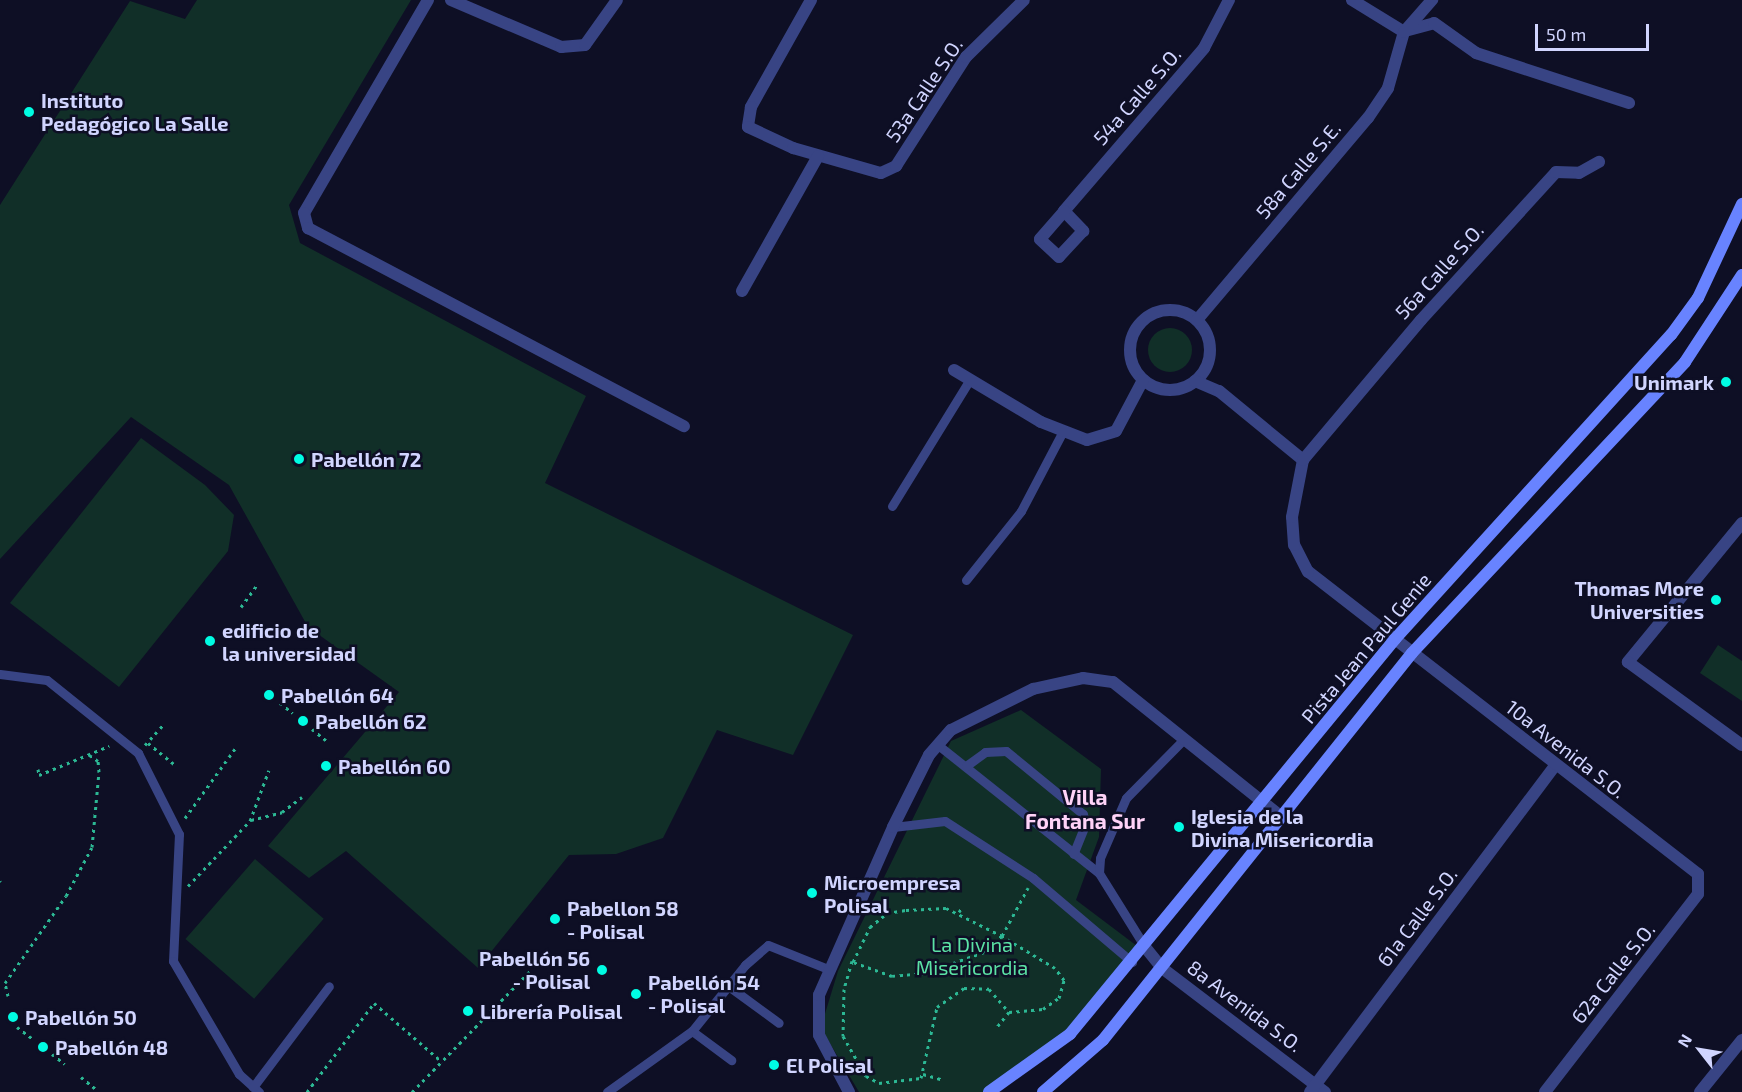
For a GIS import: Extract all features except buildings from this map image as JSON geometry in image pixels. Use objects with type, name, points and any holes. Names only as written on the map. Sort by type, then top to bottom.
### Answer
[{"type":"main road","name":"Pista Jean Paul Genie","points":[[989,1092],[1070,1034],[1145,947],[1395,639],[1671,335],[1698,298],[1739,220],[1742,204]]},
{"type":"main road","name":"Pista Jean Paul Genie","points":[[1043,1092],[1103,1040],[1412,653],[1685,362],[1742,275]]},
{"type":"street","points":[[428,0],[304,213],[308,228],[684,426]]},
{"type":"street","points":[[452,0],[561,47],[585,45],[617,0]]},
{"type":"street","points":[[742,291],[818,156],[748,127],[752,107],[811,0]]},
{"type":"street","name":"53a Calle S.O.","points":[[818,156],[881,173],[896,166],[966,57],[1024,0]]},
{"type":"street","name":"54a Calle S.O.","points":[[1064,211],[1204,48],[1229,0]]},
{"type":"street","points":[[1353,0],[1404,32],[1434,23],[1476,53],[1629,104]]},
{"type":"street","points":[[1404,32],[1432,0]]},
{"type":"street","name":"58a Calle S.E.","points":[[1197,320],[1368,118],[1388,88],[1404,32]]},
{"type":"street","name":"56a Calle S.O.","points":[[1303,460],[1420,320],[1556,172],[1579,173],[1599,162]]},
{"type":"street","points":[[1172,310],[1197,320],[1210,344],[1210,358],[1195,381],[1169,390],[1143,380],[1131,356],[1134,335],[1146,318],[1172,310]]},
{"type":"street","points":[[954,370],[1062,433],[1087,440],[1116,431],[1143,380]]},
{"type":"street","points":[[1195,381],[1219,391],[1303,460]]},
{"type":"street","name":"10a Avenida S.O.","points":[[1303,460],[1292,517],[1294,545],[1308,572],[1555,766],[1698,874]]},
{"type":"street","points":[[1742,523],[1628,662],[1742,745]]},
{"type":"street","points":[[849,1092],[819,1035],[819,995],[828,969],[893,827],[938,745],[951,730],[1034,689],[1083,678],[1113,682],[1280,816]]},
{"type":"street","name":"61a Calle S.O.","points":[[1317,1090],[1555,766]]},
{"type":"street","name":"62a Calle S.O.","points":[[1545,1092],[1698,894],[1698,874]]},
{"type":"street","name":"8a Avenida S.O.","points":[[1145,947],[1162,968],[1317,1090]]},
{"type":"street","points":[[1700,1092],[1742,1040]]},
{"type":"lane","points":[[892,506],[970,379]]},
{"type":"lane","points":[[966,580],[1021,511],[1062,433]]},
{"type":"lane","points":[[0,674],[47,680],[138,753],[177,826],[173,961],[236,1069],[256,1090],[329,986]]},
{"type":"lane","points":[[1099,873],[1100,858],[1126,798],[1184,739]]},
{"type":"lane","points":[[938,745],[1099,873],[1145,947]]},
{"type":"lane","points":[[966,766],[985,752],[1006,751],[1083,814],[1085,825],[1073,854]]},
{"type":"lane","points":[[893,827],[945,821],[1033,878],[1132,962]]},
{"type":"lane","points":[[607,1092],[692,1031],[727,985],[768,945],[828,969]]},
{"type":"lane","points":[[727,985],[779,1023]]},
{"type":"lane","points":[[692,1031],[731,1060]]},
{"type":"path","points":[[241,607],[256,586]]},
{"type":"path","points":[[280,703],[293,713]]},
{"type":"path","points":[[138,753],[164,724]]},
{"type":"path","points":[[312,729],[329,743]]},
{"type":"path","points":[[148,743],[175,765]]},
{"type":"path","points":[[38,769],[39,775],[112,745]]},
{"type":"path","points":[[177,826],[237,746]]},
{"type":"path","points":[[8,996],[5,983],[92,848],[99,772],[98,761],[88,754]]},
{"type":"path","points":[[177,886],[197,879],[250,821],[269,770]]},
{"type":"path","points":[[250,821],[282,812],[302,797]]},
{"type":"path","points":[[916,881],[918,876]]},
{"type":"path","points":[[853,962],[892,976],[925,973],[984,952],[1002,936],[1033,878]]},
{"type":"path","points":[[995,1029],[1010,1012],[1043,1009],[1059,998],[1064,980],[1054,968],[959,912],[936,906],[887,913],[867,930],[853,962],[842,1024],[856,1063],[879,1083],[913,1081],[923,1074],[937,1007],[964,988],[989,989],[1010,1012]]},
{"type":"path","points":[[959,912],[963,906]]},
{"type":"path","points":[[412,1092],[532,969]]},
{"type":"path","points":[[307,1092],[374,1003],[442,1062]]},
{"type":"path","points":[[17,1027],[34,1040]]},
{"type":"path","points":[[52,1054],[65,1064]]},
{"type":"path","points":[[850,1067],[856,1063]]},
{"type":"path","points":[[923,1074],[941,1079]]},
{"type":"path","points":[[81,1077],[97,1089]]},
{"type":"green space","points":[[197,0],[411,0],[289,205],[300,243],[586,396],[545,483],[853,635],[793,755],[717,730],[663,838],[616,854],[569,855],[478,968],[346,851],[309,878],[268,846],[399,692],[308,627],[229,485],[131,417],[0,559],[0,205],[130,1],[185,19]]},
{"type":"green space","points":[[1170,328],[1186,334],[1192,350],[1186,366],[1170,372],[1154,366],[1148,350],[1154,334]]},
{"type":"green space","points":[[141,438],[205,485],[234,515],[228,551],[119,687],[10,603]]},
{"type":"green space","points":[[1718,645],[1742,661],[1742,701],[1700,673]]},
{"type":"green space","name":"La Divina Misericordia","points":[[1021,710],[1101,769],[1099,837],[1076,900],[1137,946],[1067,1030],[983,1092],[859,1092],[825,1035],[824,1017],[838,971],[951,741]]},
{"type":"green space","points":[[255,859],[324,919],[254,999],[185,939]]},
{"type":"place","name":"Instituto Pedagógico La Salle","points":[[29,112]]},
{"type":"place","name":"Unimark","points":[[1726,382]]},
{"type":"place","name":"Pabellón 72","points":[[299,459]]},
{"type":"place","name":"Thomas More Universities","points":[[1716,600]]},
{"type":"place","name":"edificio de la universidad","points":[[210,641]]},
{"type":"place","name":"Pabellón 64","points":[[269,695]]},
{"type":"place","name":"Pabellón 62","points":[[303,721]]},
{"type":"place","name":"Pabellón 60","points":[[326,766]]},
{"type":"place","name":"Iglesia de la Divina Misericordia","points":[[1179,827]]},
{"type":"place","name":"Microempresa Polisal","points":[[812,893]]},
{"type":"place","name":"Pabellon 58 - Polisal","points":[[555,919]]},
{"type":"place","name":"Pabellón 56 - Polisal","points":[[602,970]]},
{"type":"place","name":"Pabellón 54 - Polisal","points":[[636,994]]},
{"type":"place","name":"Librería Polisal","points":[[468,1011]]},
{"type":"place","name":"Pabellón 50","points":[[13,1017]]},
{"type":"place","name":"Pabellón 48","points":[[43,1047]]},
{"type":"place","name":"El Polisal","points":[[774,1065]]},
{"type":"district","name":"Villa Fontana Sur","points":[[1085,809]]}]
